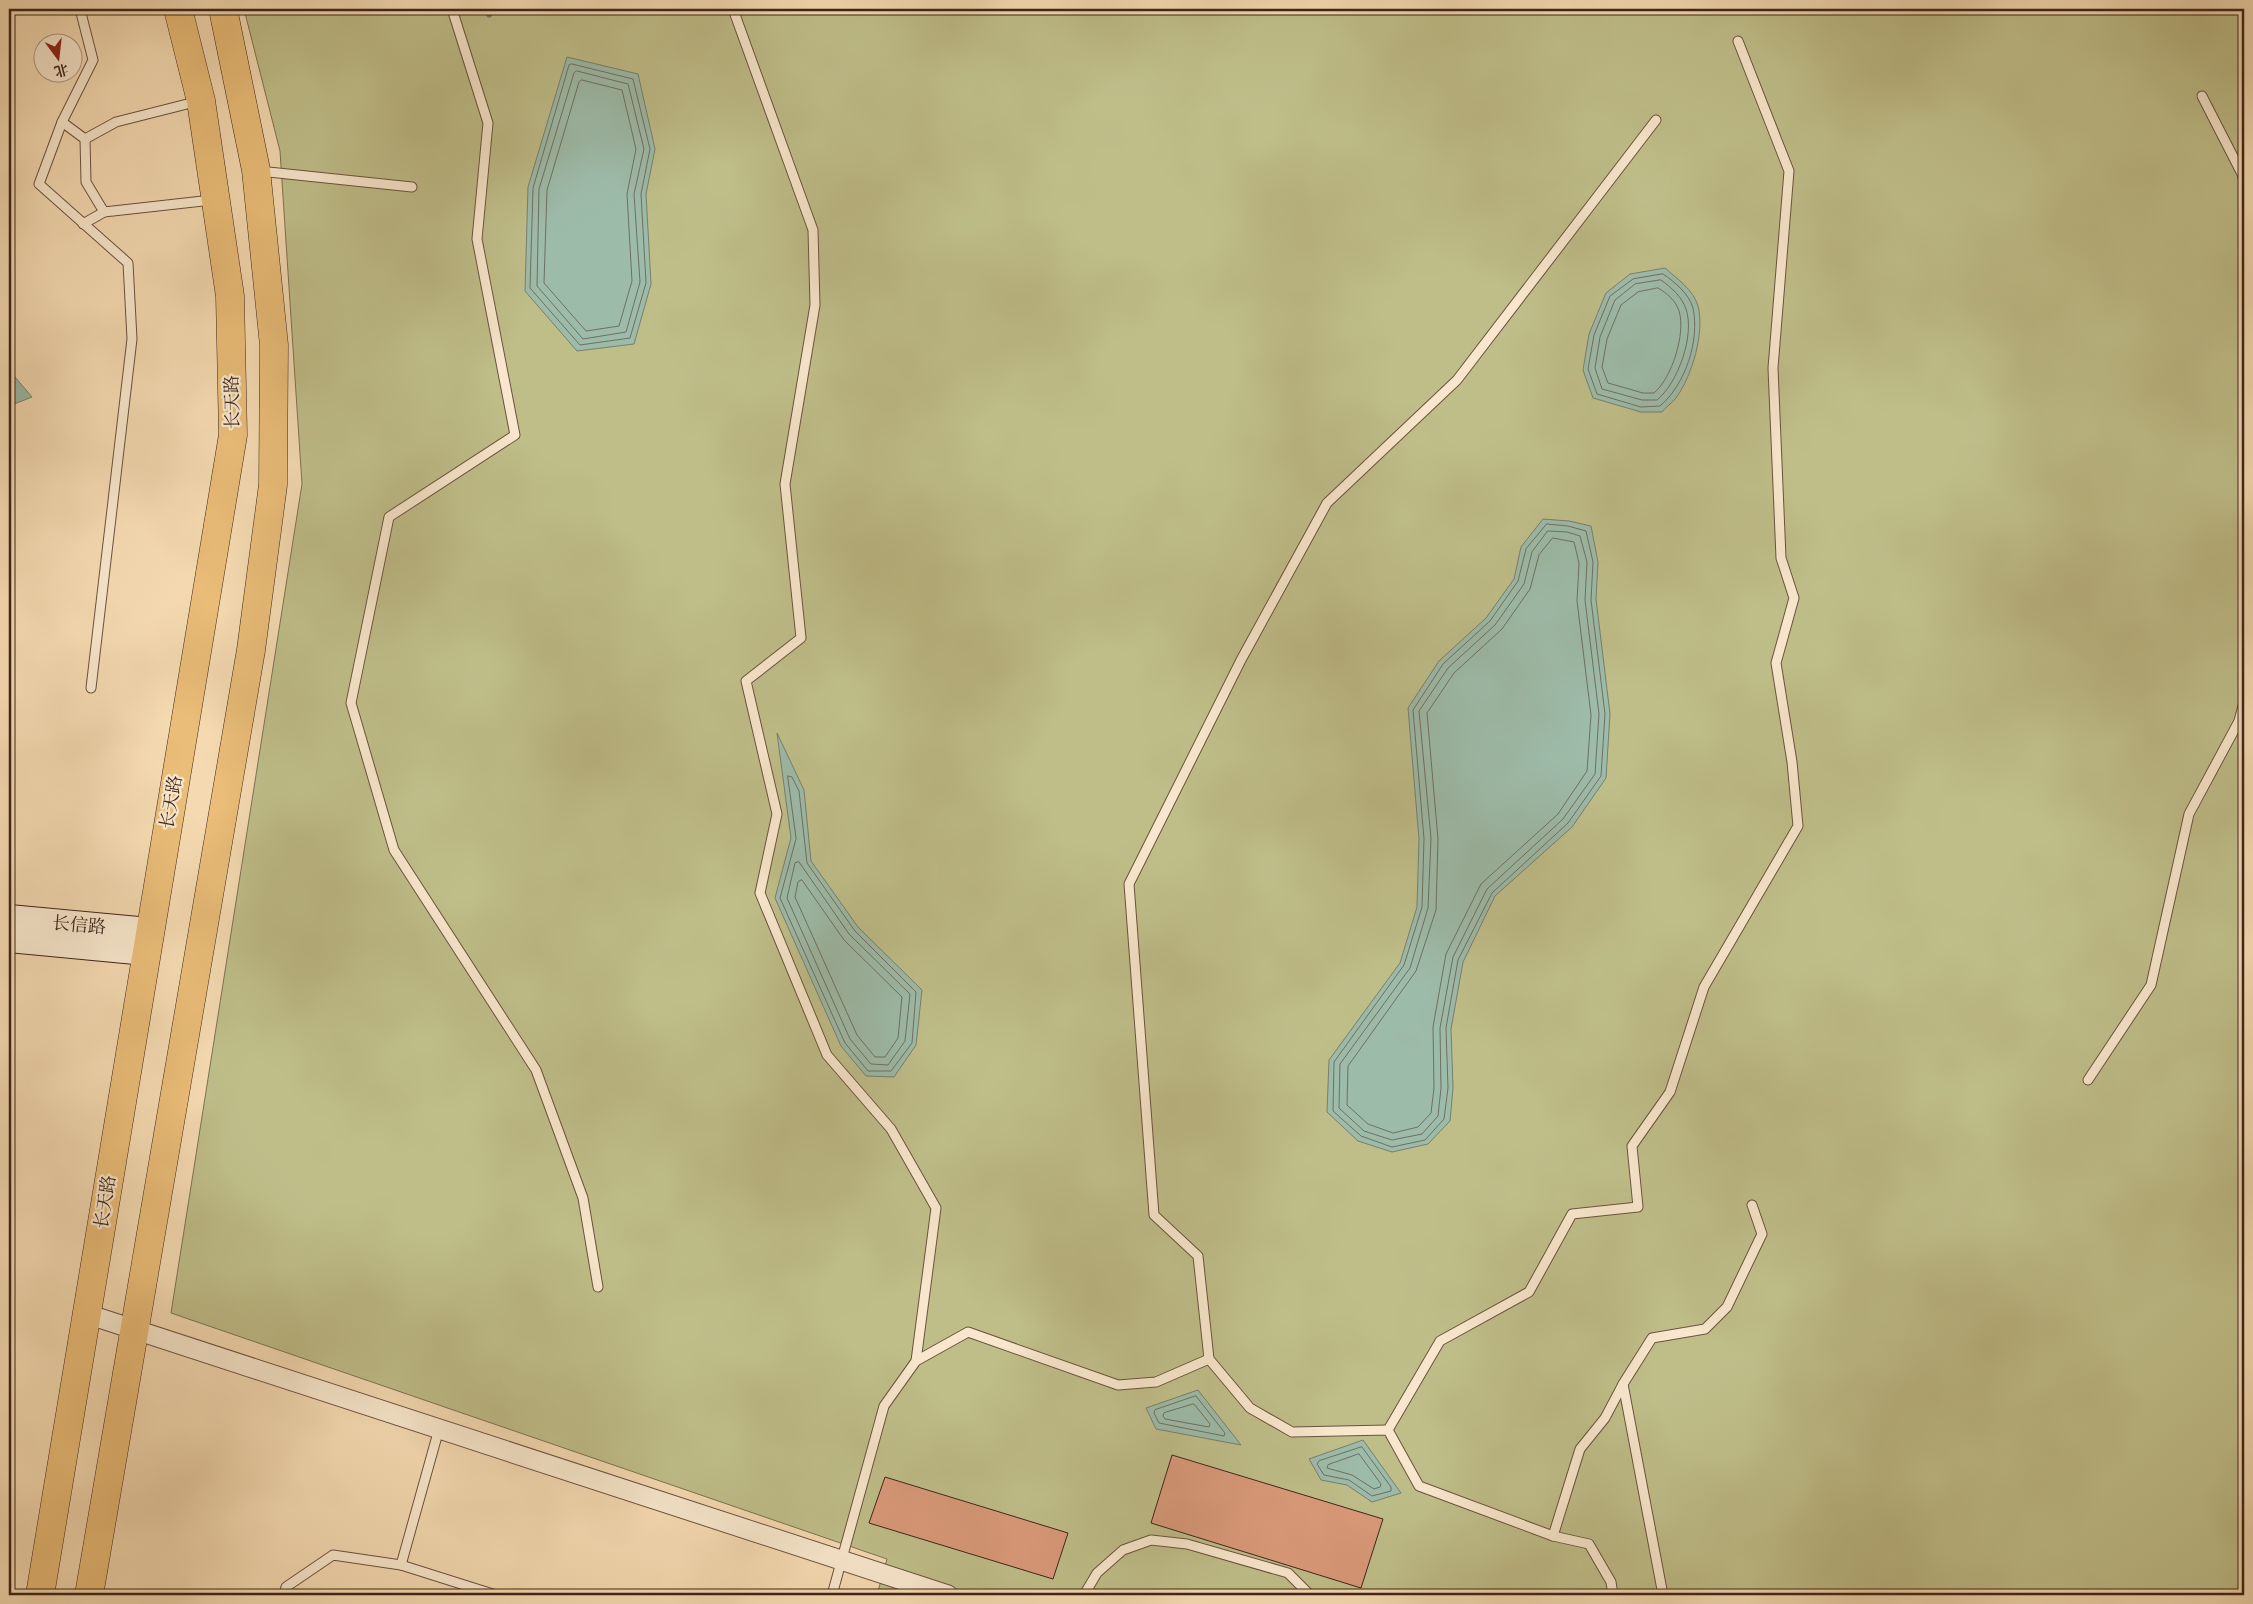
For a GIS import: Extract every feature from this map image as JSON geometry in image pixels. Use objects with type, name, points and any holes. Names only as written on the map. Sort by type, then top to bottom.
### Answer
[{"type":"main road","name":"长天路","points":[[40,1595],[233,435],[230,296],[201,101],[178,9]]},
{"type":"main road","points":[[89,1595],[251,650],[273,485],[274,344],[256,170],[223,9]]},
{"type":"main road","name":"长信路","points":[[9,918],[148,941]]},
{"type":"main road","name":"长信路","points":[[9,940],[148,941]]},
{"type":"street","points":[[86,1314],[134,1328],[948,1595]]},
{"type":"lane","points":[[80,9],[93,60],[62,122],[38,184],[128,263],[132,339],[91,688]]},
{"type":"lane","points":[[452,9],[488,123],[477,239],[514,435],[389,517],[351,703],[394,850],[536,1070],[583,1198],[598,1287]]},
{"type":"lane","points":[[733,9],[812,230],[815,295],[814,314],[785,484],[801,638],[746,681],[777,814],[760,893],[827,1055],[891,1129],[936,1208],[916,1360]]},
{"type":"lane","points":[[1388,1430],[1440,1341],[1529,1292],[1572,1214],[1638,1207],[1632,1146],[1670,1092],[1704,987],[1798,826],[1792,762],[1776,663],[1794,598],[1781,558],[1773,368],[1789,170],[1738,41]]},
{"type":"lane","points":[[2202,96],[2244,176],[2244,187]]},
{"type":"lane","points":[[85,139],[116,122],[201,101]]},
{"type":"lane","points":[[1388,1430],[1292,1432],[1250,1408],[1209,1359],[1198,1256],[1154,1215],[1129,884],[1241,660],[1327,503],[1457,380],[1656,120]]},
{"type":"lane","points":[[62,122],[85,139]]},
{"type":"lane","points":[[85,139],[86,182],[104,212]]},
{"type":"lane","points":[[256,170],[412,188]]},
{"type":"lane","points":[[84,224],[104,212],[216,200]]},
{"type":"lane","points":[[2088,1080],[2151,985],[2189,814],[2239,721],[2244,702]]},
{"type":"lane","points":[[1553,1536],[1580,1449],[1605,1418],[1623,1384],[1652,1338],[1705,1329],[1727,1307],[1762,1234],[1752,1205]]},
{"type":"lane","points":[[832,1595],[884,1406],[916,1360],[968,1332],[1118,1384],[1156,1382],[1209,1359]]},
{"type":"lane","points":[[1623,1384],[1663,1595]]},
{"type":"lane","points":[[401,1565],[438,1429]]},
{"type":"lane","points":[[1388,1430],[1419,1486],[1553,1536],[1589,1544],[1611,1582],[1613,1595]]},
{"type":"lane","points":[[1084,1595],[1098,1573],[1123,1550],[1151,1540],[1187,1544],[1288,1573],[1310,1595]]},
{"type":"lane","points":[[284,1595],[286,1587],[333,1555],[401,1565],[496,1595]]},
{"type":"shaded area","points":[[244,9],[2244,9],[2244,1595],[877,1595],[887,1559],[171,1313],[302,484],[280,151]]},
{"type":"water","points":[[567,57],[638,74],[655,149],[646,194],[651,284],[634,344],[577,351],[525,291],[528,187]]},
{"type":"water","points":[[1665,268],[1692,294],[1696,300],[1700,317],[1696,354],[1682,389],[1662,412],[1641,412],[1593,398],[1583,370],[1589,334],[1606,293],[1630,274]]},
{"type":"water","points":[[9,370],[32,397],[9,406]]},
{"type":"water","points":[[1543,519],[1569,521],[1591,526],[1598,562],[1596,599],[1610,714],[1606,778],[1572,827],[1495,896],[1463,962],[1451,1029],[1453,1088],[1450,1121],[1428,1144],[1392,1152],[1358,1141],[1327,1112],[1329,1060],[1400,963],[1417,907],[1419,839],[1408,708],[1439,661],[1486,618],[1514,579],[1521,547]]},
{"type":"water","points":[[777,733],[804,790],[811,861],[858,927],[922,990],[916,1045],[894,1077],[866,1076],[841,1046],[775,898],[791,838]]},
{"type":"water","points":[[1198,1390],[1241,1445],[1156,1429],[1146,1408]]},
{"type":"water","points":[[1363,1440],[1401,1493],[1372,1502],[1347,1485],[1321,1480],[1309,1459]]},
{"type":"building","points":[[1172,1455],[1383,1519],[1361,1588],[1151,1523]]},
{"type":"building","points":[[885,1477],[1068,1533],[1053,1579],[869,1523]]},
{"type":"waterway","points":[[487,9],[489,15]]}]
